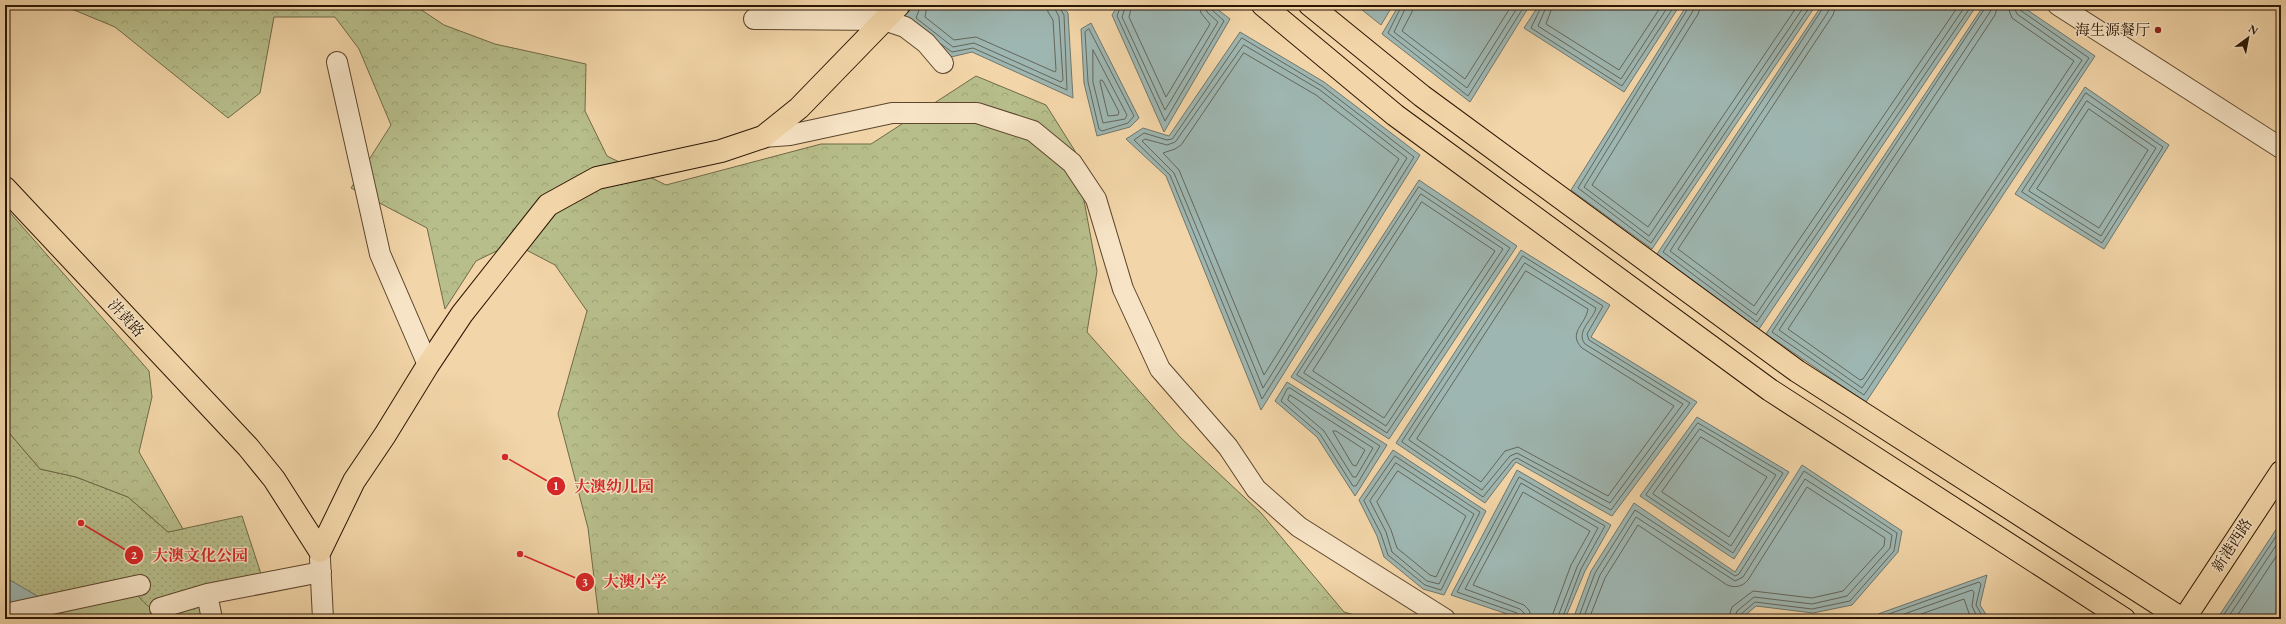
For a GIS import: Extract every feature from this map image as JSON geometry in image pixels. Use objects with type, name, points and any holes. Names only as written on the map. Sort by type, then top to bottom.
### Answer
[{"type":"main road","points":[[1263,5],[1395,115],[1770,390],[2124,619]]},
{"type":"main road","points":[[1310,5],[1422,96],[1797,371],[2183,619]]},
{"type":"main road","points":[[320,562],[354,481],[385,435],[428,365],[462,314],[548,205],[597,178],[721,151],[763,137],[799,108],[892,12]]},
{"type":"main road","name":"汫黄路","points":[[5,188],[248,447],[274,479],[320,562]]},
{"type":"main road","name":"新港西路","points":[[2183,619],[2281,472]]},
{"type":"street","points":[[2058,5],[2281,148]]},
{"type":"street","points":[[754,20],[892,12],[905,27],[926,43],[943,63]]},
{"type":"street","points":[[337,62],[380,254],[428,365]]},
{"type":"street","points":[[763,137],[790,135],[892,113],[977,113],[1033,131],[1072,163],[1096,199],[1123,289],[1160,369],[1228,447],[1256,489],[1299,527],[1445,619]]},
{"type":"street","points":[[160,608],[320,562],[323,619]]},
{"type":"street","points":[[5,614],[140,585]]},
{"type":"street","points":[[207,594],[212,619]]},
{"type":"green space","points":[[62,5],[414,5],[444,25],[495,44],[586,64],[585,111],[607,156],[666,185],[821,144],[871,144],[976,76],[1046,105],[1075,151],[1097,271],[1087,332],[1180,437],[1261,513],[1344,612],[1369,619],[599,619],[588,528],[558,414],[587,311],[555,265],[513,243],[476,261],[445,309],[427,228],[351,188],[391,125],[359,49],[335,17],[274,17],[260,93],[228,118],[115,27]]},
{"type":"green space","points":[[5,207],[149,371],[152,397],[139,452],[183,529],[168,532],[128,497],[76,477],[40,469],[5,428]]},
{"type":"green space","points":[[5,428],[40,469],[76,477],[128,497],[168,532],[242,516],[265,586],[213,603],[215,619],[5,619]]},
{"type":"green space","points":[[136,591],[141,599],[153,611],[157,619],[63,619],[61,613],[72,608]]},
{"type":"water","points":[[766,5],[846,5],[844,10],[787,16],[765,8]]},
{"type":"water","points":[[914,5],[1061,5],[1068,13],[1073,98],[972,52],[951,57],[901,17]]},
{"type":"water","points":[[1118,5],[1212,5],[1230,19],[1164,132],[1112,15]]},
{"type":"water","points":[[1356,5],[1393,5],[1381,25]]},
{"type":"water","points":[[1399,5],[1530,5],[1470,102],[1382,34]]},
{"type":"water","points":[[1539,5],[1680,5],[1624,92],[1524,28]]},
{"type":"water","points":[[1687,5],[1816,5],[1652,249],[1571,190]]},
{"type":"water","points":[[1822,5],[1977,5],[1759,329],[1657,254]]},
{"type":"water","points":[[1984,5],[2020,5],[2095,56],[1866,402],[1766,334]]},
{"type":"water","points":[[1091,23],[1139,118],[1130,127],[1097,136],[1084,83],[1081,29]]},
{"type":"water","points":[[1240,32],[1324,82],[1420,155],[1261,410],[1166,176],[1126,139],[1143,128],[1169,136]]},
{"type":"water","points":[[2085,87],[2169,145],[2104,249],[2015,194]]},
{"type":"water","points":[[1419,180],[1517,246],[1389,439],[1291,377]]},
{"type":"water","points":[[1521,250],[1610,305],[1591,337],[1697,402],[1612,516],[1516,462],[1485,503],[1396,443]]},
{"type":"water","points":[[1287,382],[1387,445],[1355,496],[1317,437],[1275,401]]},
{"type":"water","points":[[1697,417],[1789,472],[1734,559],[1640,496]]},
{"type":"water","points":[[1393,450],[1486,511],[1444,595],[1423,589],[1384,557],[1377,536],[1359,500]]},
{"type":"water","points":[[1802,465],[1902,531],[1898,552],[1852,605],[1813,613],[1756,606],[1741,619],[1573,619],[1591,571],[1634,503],[1735,572]]},
{"type":"water","points":[[1517,470],[1611,525],[1585,571],[1565,619],[1522,619],[1451,595]]},
{"type":"water","points":[[2281,522],[2281,619],[2217,619]]},
{"type":"water","points":[[1987,575],[1980,605],[1989,619],[1882,619],[1878,614]]},
{"type":"water","points":[[10,580],[44,600],[5,608],[5,581]]},
{"type":"place","name":"海生源餐厅","points":[[2158,30]]},
{"type":"place","name":"大澳幼儿园","points":[[505,457]]},
{"type":"place","name":"大澳文化公园","points":[[81,523]]},
{"type":"place","name":"大澳小学","points":[[520,554]]}]
